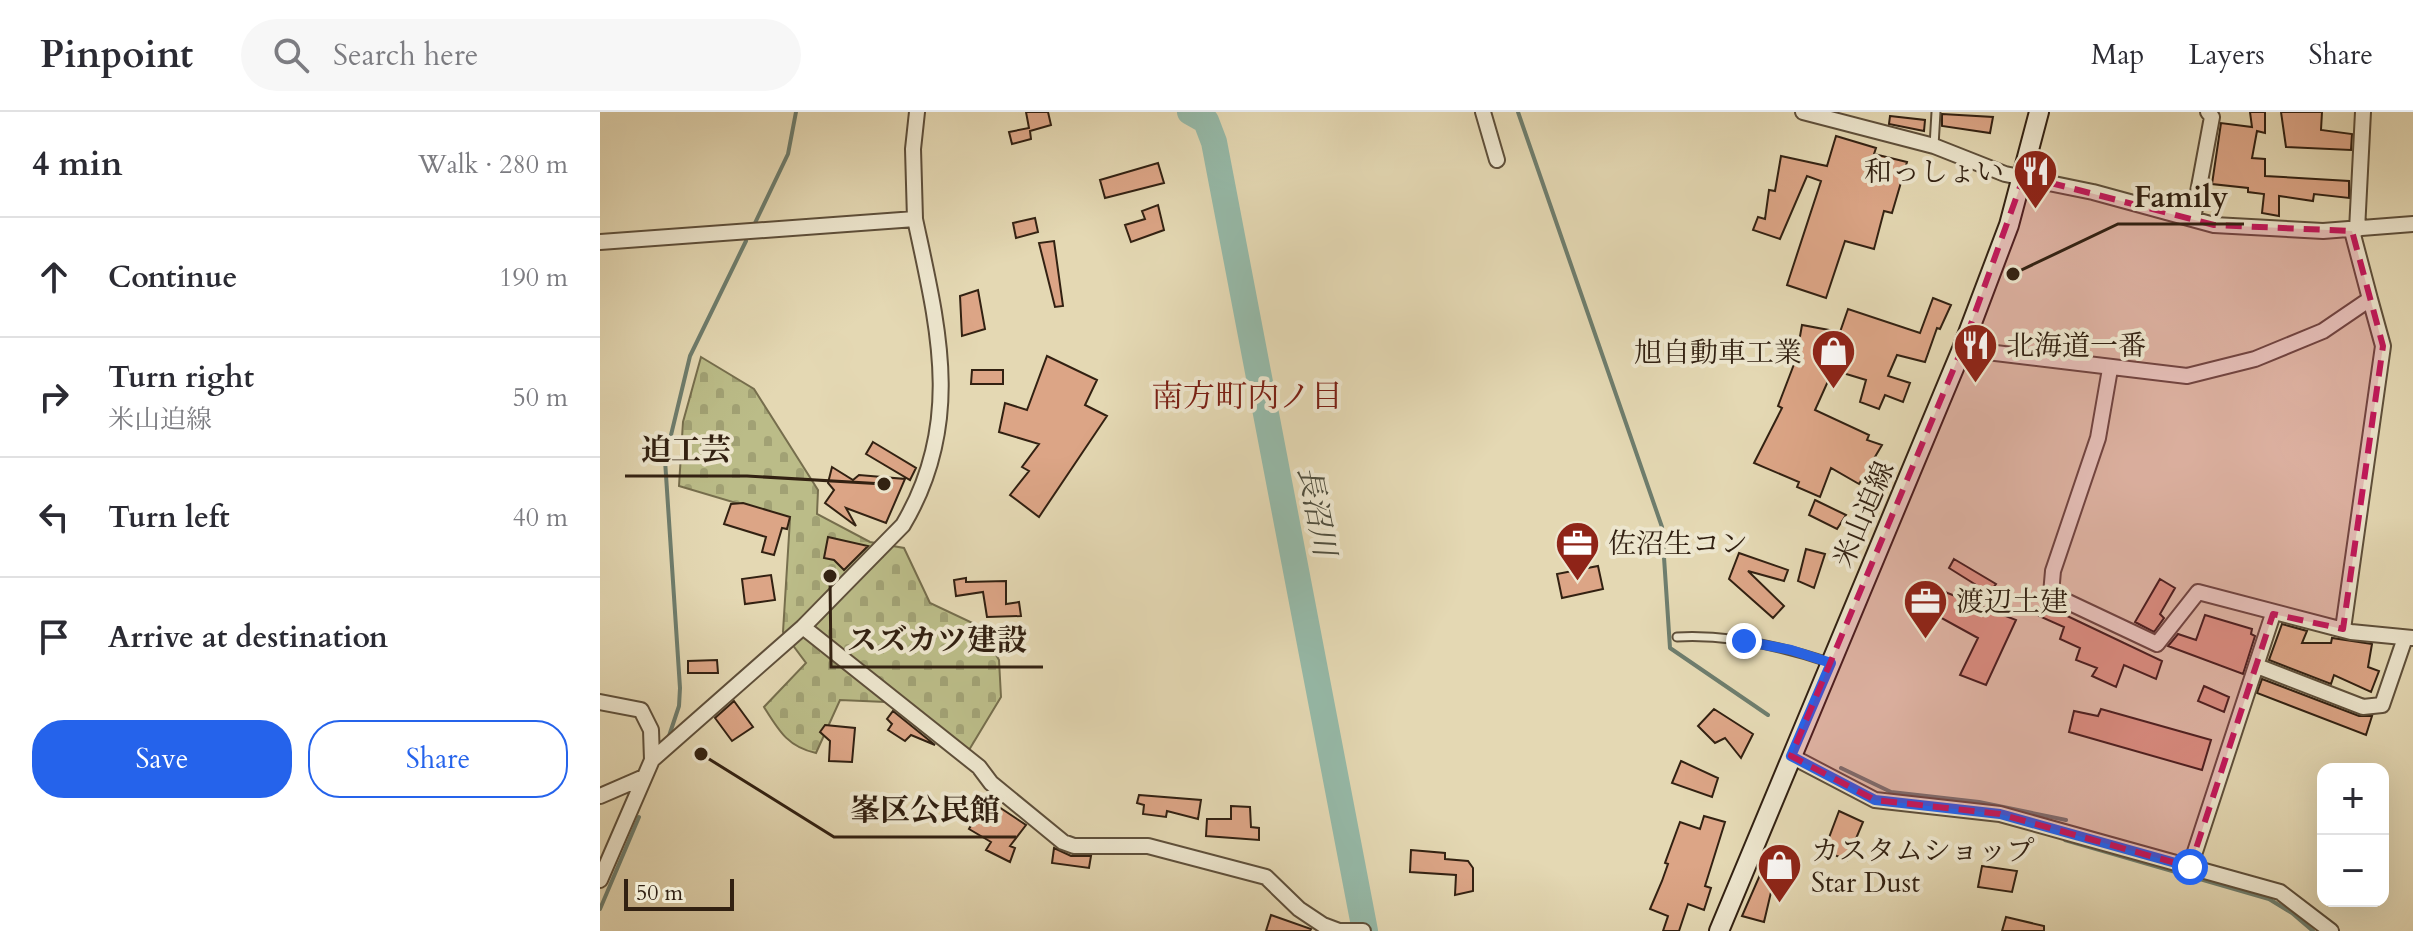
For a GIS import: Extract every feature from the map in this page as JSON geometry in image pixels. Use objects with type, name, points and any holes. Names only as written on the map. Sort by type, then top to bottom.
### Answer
[{"type":"main road","name":"米山迫線","points":[[1719,931],[1962,349],[2024,176],[2039,112]]},
{"type":"street","points":[[600,880],[652,760],[803,627],[903,525],[914,506],[931,457],[942,408],[943,368],[939,331],[915,219],[913,149],[917,112]]},
{"type":"street","points":[[1483,112],[1497,160]]},
{"type":"street","points":[[1803,112],[1934,146],[2005,174],[2024,176],[2214,225],[2354,230],[2413,224]]},
{"type":"street","points":[[2193,219],[2212,117],[2208,112]]},
{"type":"street","points":[[2343,629],[2383,346],[2354,230],[2363,112]]},
{"type":"street","points":[[600,242],[915,219]]},
{"type":"street","points":[[1962,349],[2187,376],[2255,359],[2323,331],[2370,299]]},
{"type":"street","points":[[2110,369],[2098,438],[2053,571],[2051,594],[2157,644],[2198,592],[2273,614],[2343,629],[2409,638],[2382,705],[2363,707],[2257,666]]},
{"type":"street","points":[[2190,867],[2273,614]]},
{"type":"street","points":[[803,627],[967,757],[997,788],[1063,842],[1074,846],[1148,846],[1266,877],[1299,909],[1323,925],[1339,931],[1362,931]]},
{"type":"street","points":[[600,702],[641,710],[651,730],[652,760]]},
{"type":"street","points":[[1794,751],[1875,800],[2000,814],[2280,892],[2331,931]]},
{"type":"street","points":[[600,796],[644,777]]},
{"type":"lane","points":[[1934,146],[1936,112]]},
{"type":"lane","points":[[1677,637],[1716,637],[1760,644],[1831,663]]},
{"type":"highlighted area","points":[[2024,176],[2214,225],[2352,231],[2383,346],[2343,629],[2273,614],[2190,867],[2000,814],[1875,800],[1791,756],[1962,349]]},
{"type":"green space","points":[[701,357],[754,389],[818,490],[817,514],[870,542],[904,548],[930,603],[979,626],[999,660],[1001,697],[969,750],[909,703],[840,700],[816,753],[798,747],[785,737],[764,707],[806,663],[783,632],[790,519],[679,486],[683,422]]},
{"type":"building","points":[[1026,112],[1048,112],[1051,125],[1030,131],[1031,139],[1012,144],[1009,132],[1029,128]]},
{"type":"building","points":[[2250,112],[2265,112],[2265,133],[2257,131],[2252,158],[2265,159],[2265,176],[2349,181],[2349,198],[2314,194],[2313,201],[2279,196],[2279,216],[2262,213],[2264,194],[2248,192],[2248,188],[2212,184],[2221,123],[2252,127]]},
{"type":"building","points":[[2281,112],[2322,112],[2321,130],[2352,134],[2351,150],[2286,147]]},
{"type":"building","points":[[1942,114],[1993,117],[1990,133],[1942,126]]},
{"type":"building","points":[[1890,116],[1925,120],[1924,131],[1889,124]]},
{"type":"building","points":[[1836,136],[1876,148],[1874,154],[1907,162],[1892,213],[1884,211],[1874,249],[1845,241],[1826,298],[1787,285],[1821,181],[1807,176],[1780,239],[1753,230],[1758,217],[1765,219],[1769,190],[1775,191],[1781,156],[1827,166]]},
{"type":"building","points":[[1158,163],[1164,183],[1105,198],[1100,180]]},
{"type":"building","points":[[1158,205],[1164,230],[1131,242],[1125,225],[1145,219],[1142,211]]},
{"type":"building","points":[[1035,218],[1038,232],[1016,238],[1013,223]]},
{"type":"building","points":[[1054,241],[1063,306],[1055,307],[1039,243]]},
{"type":"building","points":[[978,290],[985,329],[962,336],[960,296]]},
{"type":"building","points":[[1933,298],[1951,305],[1940,329],[1937,328],[1925,362],[1897,355],[1888,376],[1910,383],[1903,402],[1885,395],[1879,409],[1860,402],[1866,380],[1833,370],[1815,410],[1869,435],[1867,440],[1882,445],[1859,484],[1831,468],[1820,497],[1797,487],[1799,482],[1754,463],[1782,408],[1778,406],[1796,359],[1802,325],[1840,332],[1848,309],[1920,333]]},
{"type":"building","points":[[1047,356],[1097,380],[1085,405],[1107,416],[1039,517],[1010,495],[1029,471],[1022,467],[1039,444],[999,432],[1005,403],[1027,410]]},
{"type":"building","points":[[972,370],[1003,370],[1003,384],[971,384]]},
{"type":"building","points":[[873,442],[916,468],[910,480],[866,454]]},
{"type":"building","points":[[832,467],[853,480],[859,475],[905,479],[886,523],[846,508],[856,526],[825,503],[834,490],[828,483]]},
{"type":"building","points":[[1815,500],[1846,515],[1837,529],[1809,515]]},
{"type":"building","points":[[743,503],[790,517],[787,529],[782,528],[774,555],[762,552],[766,537],[724,524],[731,504]]},
{"type":"building","points":[[828,537],[868,546],[844,570],[834,560],[824,558]]},
{"type":"building","points":[[1806,549],[1825,554],[1814,588],[1798,581]]},
{"type":"building","points":[[1739,553],[1788,570],[1784,581],[1748,571],[1784,606],[1773,618],[1729,579]]},
{"type":"building","points":[[1954,559],[1996,584],[1989,593],[1949,568]]},
{"type":"building","points":[[1598,566],[1603,589],[1562,598],[1557,574]]},
{"type":"building","points":[[771,575],[775,600],[745,604],[742,579]]},
{"type":"building","points":[[966,578],[966,582],[1006,581],[1006,604],[1019,602],[1021,616],[987,617],[983,592],[956,596],[954,580]]},
{"type":"building","points":[[2160,579],[2175,588],[2160,614],[2164,618],[2154,632],[2135,622]]},
{"type":"building","points":[[1945,592],[2016,620],[1986,685],[1960,675],[1978,638],[1936,615]]},
{"type":"building","points":[[2042,604],[2162,661],[2156,679],[2124,665],[2116,687],[2092,676],[2097,668],[2076,660],[2080,648],[2060,639],[2064,627],[2039,616]]},
{"type":"building","points":[[2205,615],[2252,629],[2251,634],[2255,636],[2243,674],[2168,646],[2178,634],[2196,640]]},
{"type":"building","points":[[2282,624],[2307,631],[2302,643],[2331,643],[2332,638],[2372,644],[2368,667],[2379,671],[2371,692],[2334,675],[2331,684],[2269,660]]},
{"type":"building","points":[[717,660],[718,673],[688,673],[688,661]]},
{"type":"building","points":[[2262,679],[2359,716],[2372,716],[2366,735],[2257,693]]},
{"type":"building","points":[[2204,686],[2229,697],[2224,712],[2198,701]]},
{"type":"building","points":[[734,701],[753,727],[732,741],[715,718]]},
{"type":"building","points":[[1714,709],[1753,734],[1741,758],[1725,738],[1715,743],[1698,726]]},
{"type":"building","points":[[2101,709],[2211,740],[2202,770],[2069,732],[2074,711],[2098,716]]},
{"type":"building","points":[[893,711],[935,745],[911,735],[905,741],[888,730],[892,724],[887,719]]},
{"type":"building","points":[[825,725],[855,728],[852,762],[829,761],[830,741],[820,732]]},
{"type":"building","points":[[1681,761],[1718,778],[1712,797],[1672,783]]},
{"type":"building","points":[[1139,795],[1201,800],[1198,819],[1167,811],[1166,817],[1143,814],[1144,805],[1137,803]]},
{"type":"building","points":[[987,799],[1026,825],[1010,846],[1015,848],[1010,862],[986,850],[991,842],[969,829]]},
{"type":"building","points":[[1231,806],[1250,807],[1251,827],[1259,828],[1259,840],[1206,836],[1207,819],[1231,819]]},
{"type":"building","points":[[1839,811],[1863,822],[1847,860],[1824,851]]},
{"type":"building","points":[[1704,816],[1725,822],[1705,886],[1711,888],[1704,910],[1688,904],[1679,931],[1663,931],[1668,916],[1650,909],[1668,864],[1665,863],[1680,822],[1700,829]]},
{"type":"building","points":[[1054,848],[1071,856],[1091,856],[1089,868],[1052,863]]},
{"type":"building","points":[[1411,850],[1445,853],[1445,859],[1468,861],[1473,868],[1473,891],[1455,895],[1456,875],[1410,872]]},
{"type":"building","points":[[1982,866],[2017,871],[2012,892],[1978,887]]},
{"type":"building","points":[[1763,868],[1776,871],[1764,922],[1742,916]]},
{"type":"building","points":[[1271,915],[1311,929],[1266,931]]},
{"type":"building","points":[[2006,917],[2044,926],[2044,931],[2002,931]]},
{"type":"waterway","points":[[755,223],[788,154],[796,112]]},
{"type":"waterway","name":"長沼川","points":[[1190,112],[1206,121],[1214,142],[1365,931]]},
{"type":"waterway","points":[[1518,112],[1662,527],[1670,648],[1768,715]]},
{"type":"waterway","points":[[669,736],[679,706],[680,688],[665,460],[690,356],[746,241]]},
{"type":"waterway","points":[[1841,768],[1891,792],[1979,802],[2066,820]]},
{"type":"waterway","points":[[600,909],[639,817]]},
{"type":"waterway","points":[[2065,840],[2269,899],[2313,931]]},
{"type":"place","name":"和っしょい","points":[[2035,210]]},
{"type":"place","name":"Family","points":[[2013,274]]},
{"type":"place","name":"北海道一番","points":[[1975,384]]},
{"type":"place","name":"旭自動車工業","points":[[1833,391]]},
{"type":"place","name":"迫工芸","points":[[884,484]]},
{"type":"place","name":"スズカツ建設","points":[[830,576]]},
{"type":"place","name":"佐沼生コン","points":[[1577,582]]},
{"type":"place","name":"渡辺土建","points":[[1925,640]]},
{"type":"place","name":"峯区公民館","points":[[701,754]]},
{"type":"place","name":"カスタムショップ Star Dust","points":[[1780,905]]},
{"type":"district","name":"南方町内ノ目","points":[[1247,396]]},
{"type":"route","points":[[1744,641],[1791,650],[1831,663],[1791,756],[1857,793],[1897,804],[2000,814],[2190,867]]}]
